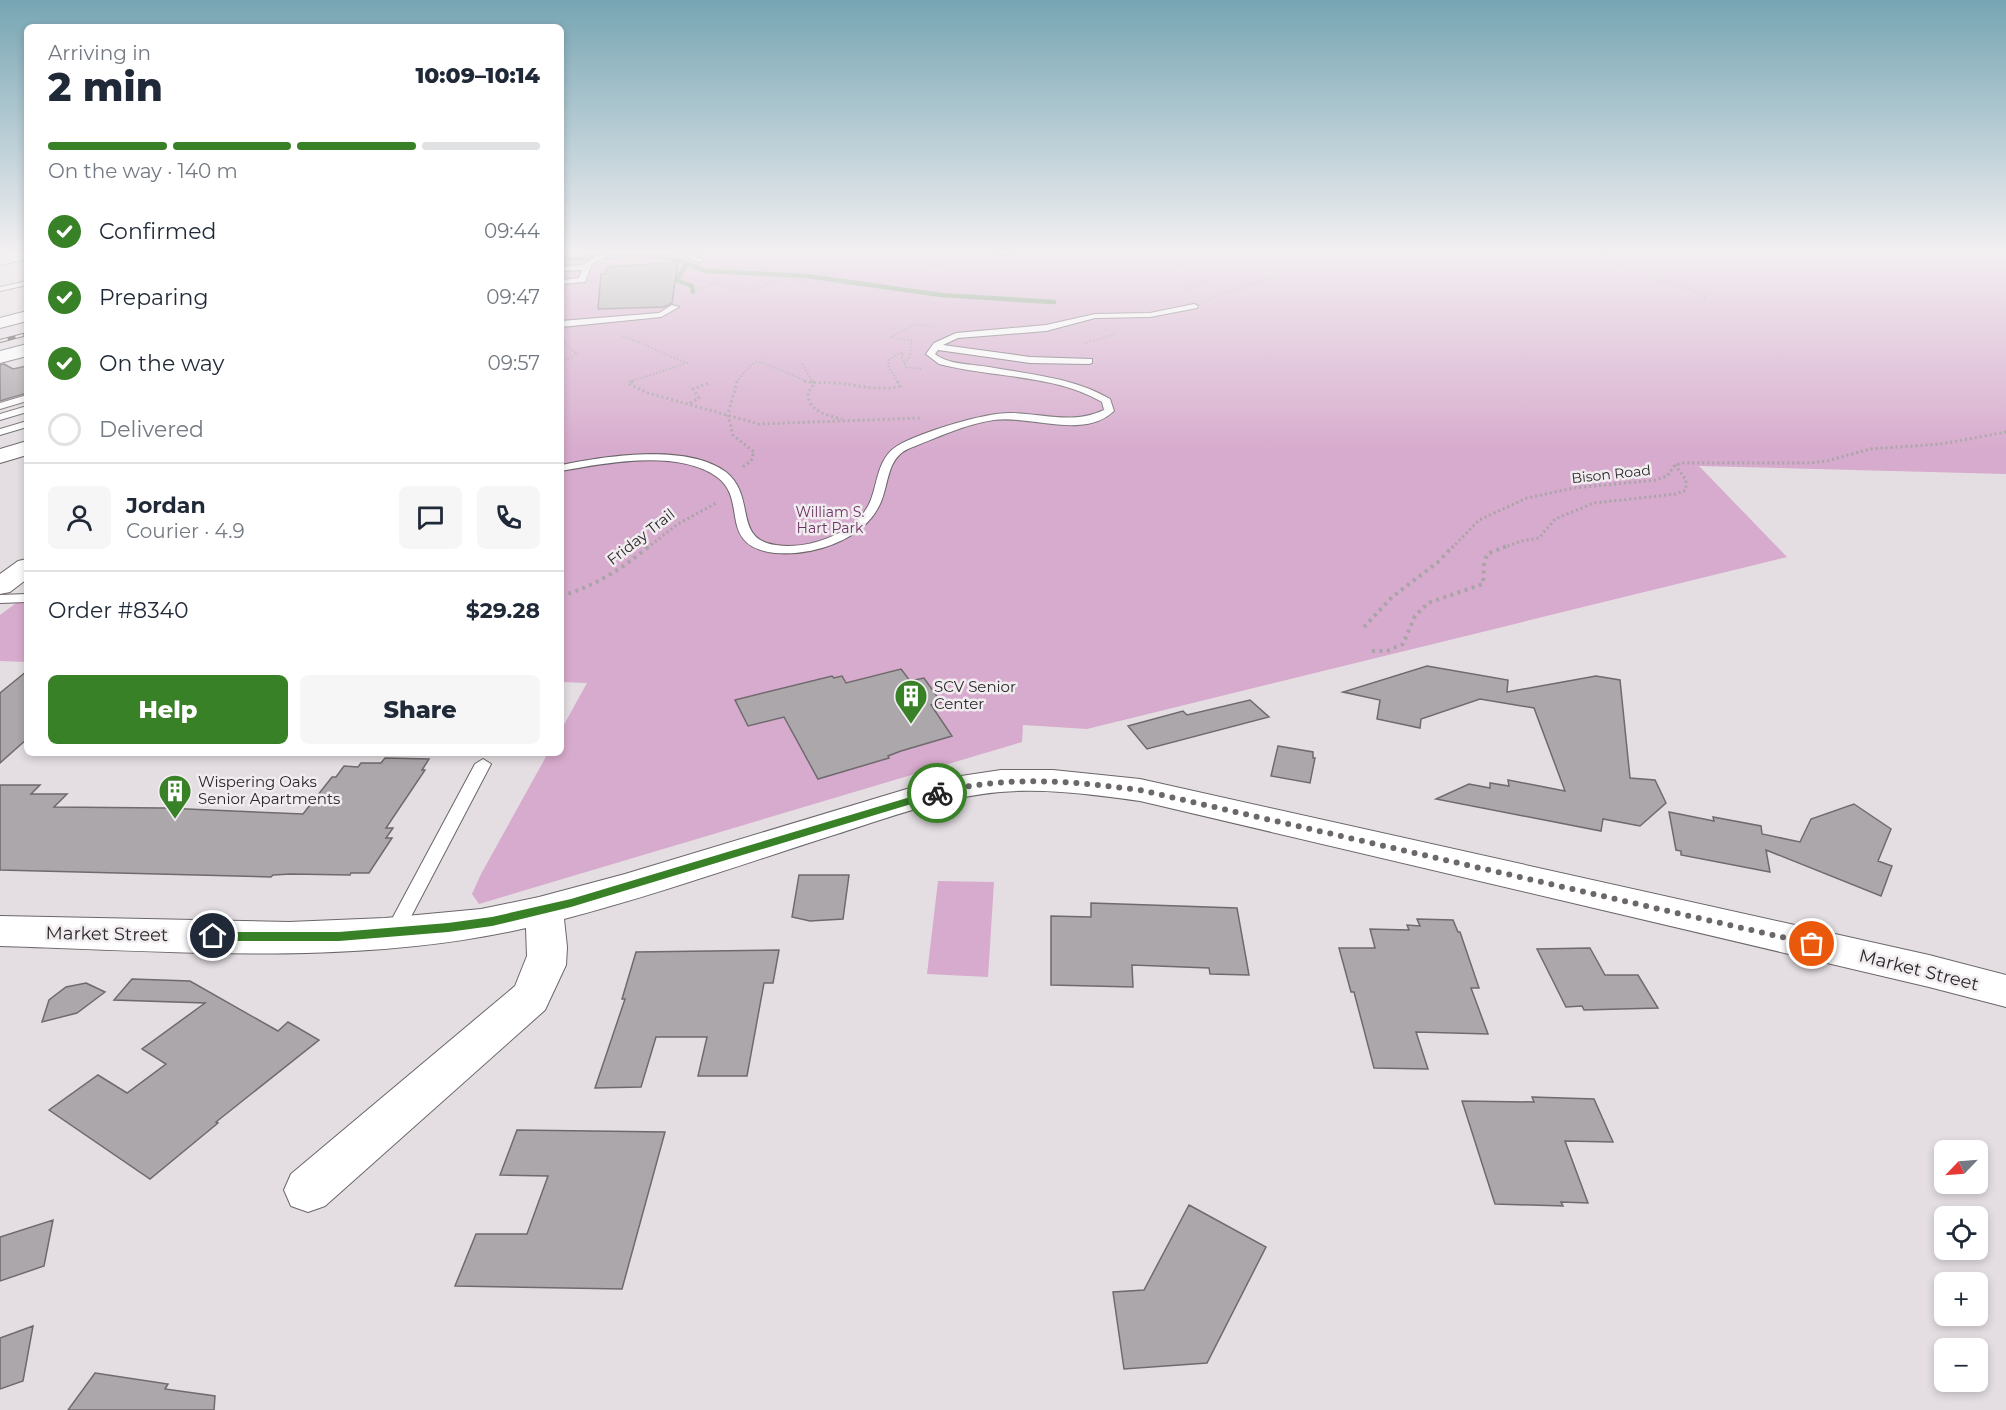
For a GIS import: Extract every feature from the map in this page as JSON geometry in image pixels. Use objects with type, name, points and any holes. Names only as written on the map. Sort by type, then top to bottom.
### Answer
[{"type":"main road","points":[[0,357],[24,351]]},
{"type":"main road","points":[[0,456],[24,449]]},
{"type":"street","name":"Market Street","points":[[0,931],[260,937],[339,936],[470,925],[543,910],[953,789],[998,781],[1073,781],[1140,790],[1929,971],[2006,991]]},
{"type":"street","points":[[308,1190],[530,998],[545,973],[549,949],[543,910]]},
{"type":"lane","points":[[564,324],[608,320]]},
{"type":"lane","points":[[564,468],[616,459],[654,458],[688,461],[706,467],[725,478],[736,491],[743,531],[755,541],[785,550],[824,545],[848,532],[869,513],[877,500],[884,467],[888,459],[900,449],[992,418],[1018,416],[1082,423],[1097,419],[1109,411],[1107,401],[1093,392],[938,361],[930,354],[936,346],[956,336],[1046,328],[1079,320]]},
{"type":"lane","points":[[936,346],[1030,360],[1089,362]]},
{"type":"lane","points":[[0,406],[24,399]]},
{"type":"lane","points":[[0,417],[24,410]]},
{"type":"lane","points":[[0,432],[24,425]]},
{"type":"lane","points":[[394,932],[483,764]]},
{"type":"path","points":[[737,471],[751,461],[754,452],[733,435],[728,415],[736,382],[756,362],[763,361],[784,374],[814,384],[898,387],[900,384],[889,368],[888,361],[902,352],[904,363],[908,361],[912,343],[891,337],[915,324],[941,328]]},
{"type":"path","points":[[612,333],[647,344],[664,355],[686,362],[681,367],[628,383],[648,393],[759,424],[925,418]]},
{"type":"path","points":[[564,342],[576,353],[573,357],[564,360]]},
{"type":"path","points":[[802,364],[814,384]]},
{"type":"path","points":[[689,403],[699,398],[693,390],[708,383]]},
{"type":"path","points":[[814,384],[808,393],[809,404],[815,409],[846,420]]},
{"type":"path","name":"Bison Road","points":[[1364,627],[1392,597],[1438,562],[1479,520],[1527,498],[1574,488],[1656,480],[1667,476],[1675,465],[1700,462],[1809,463],[1827,461],[1870,449],[1941,444],[2006,432]]},
{"type":"path","points":[[1372,651],[1396,649],[1406,642],[1411,624],[1422,608],[1444,597],[1483,584],[1485,574],[1482,563],[1487,554],[1539,538],[1555,519],[1594,502],[1676,494],[1686,490],[1688,485],[1686,477],[1675,465]]},
{"type":"path","name":"Friday Trail","points":[[564,595],[605,580],[691,514],[718,502],[737,499]]},
{"type":"green space","name":"William S. Hart Park","points":[[564,320],[2006,320],[2006,474],[1699,466],[1787,557],[1087,729],[1023,725],[1022,742],[479,904],[472,894],[481,874],[546,756],[564,756],[564,725],[587,683],[564,682]]},
{"type":"green space","points":[[24,597],[24,662],[0,661],[0,615]]},
{"type":"green space","points":[[938,881],[994,882],[988,977],[927,974]]},
{"type":"building","points":[[4,364],[13,369],[24,367],[24,394],[0,401],[0,365]]},
{"type":"building","points":[[1427,666],[1508,680],[1507,692],[1596,676],[1620,680],[1630,778],[1655,780],[1666,803],[1640,826],[1603,819],[1601,831],[1436,799],[1469,784],[1490,788],[1490,783],[1509,786],[1508,780],[1565,791],[1534,708],[1480,699],[1421,719],[1420,728],[1377,719],[1380,700],[1343,692]]},
{"type":"building","name":"SCV Senior Center","points":[[901,669],[910,681],[924,678],[941,702],[931,705],[952,736],[818,779],[784,717],[748,726],[735,700],[832,676],[834,678],[842,676],[846,683]]},
{"type":"building","points":[[24,673],[24,742],[0,763],[0,693]]},
{"type":"building","points":[[1250,700],[1269,717],[1147,749],[1128,726],[1183,711],[1187,715]]},
{"type":"building","points":[[1278,746],[1313,752],[1313,758],[1315,758],[1310,783],[1271,776]]},
{"type":"building","name":"Wispering Oaks Senior Apartments","points":[[385,758],[429,759],[422,770],[425,770],[386,828],[393,828],[386,838],[392,838],[369,873],[291,874],[271,877],[0,870],[0,785],[40,785],[31,794],[67,794],[54,807],[164,808],[303,814],[332,777],[336,777],[344,766],[358,767],[361,763],[381,763]]},
{"type":"building","points":[[1854,804],[1891,829],[1878,861],[1892,866],[1881,896],[1766,850],[1770,872],[1681,855],[1681,851],[1676,850],[1669,812],[1714,821],[1713,817],[1761,826],[1762,834],[1800,842],[1811,819]]},
{"type":"building","points":[[799,875],[849,875],[843,919],[810,921],[792,917]]},
{"type":"building","points":[[1091,903],[1237,908],[1249,975],[1210,974],[1209,968],[1132,965],[1133,987],[1051,985],[1051,916],[1091,917]]},
{"type":"building","points":[[1417,919],[1453,920],[1460,932],[1479,988],[1471,988],[1488,1034],[1416,1032],[1428,1069],[1374,1068],[1354,992],[1351,992],[1339,948],[1375,948],[1370,929],[1409,930],[1407,925],[1420,926]]},
{"type":"building","points":[[1590,948],[1605,975],[1638,975],[1658,1008],[1584,1010],[1582,1006],[1566,1007],[1537,949]]},
{"type":"building","points":[[779,950],[773,983],[764,983],[747,1076],[698,1076],[707,1037],[656,1037],[641,1087],[595,1088],[625,999],[622,999],[636,952]]},
{"type":"building","points":[[132,979],[190,981],[278,1031],[288,1022],[319,1040],[216,1122],[218,1123],[150,1179],[49,1110],[98,1075],[127,1093],[166,1064],[142,1049],[205,1003],[114,1000]]},
{"type":"building","points":[[86,983],[105,992],[77,1013],[42,1022],[49,1000],[66,987]]},
{"type":"building","points":[[1532,1097],[1594,1099],[1613,1142],[1565,1141],[1588,1203],[1561,1202],[1563,1206],[1495,1204],[1462,1101],[1534,1102]]},
{"type":"building","points":[[517,1130],[665,1132],[622,1289],[455,1286],[476,1234],[527,1234],[548,1176],[500,1175]]},
{"type":"building","points":[[1189,1205],[1266,1247],[1207,1363],[1124,1369],[1113,1292],[1144,1290]]},
{"type":"building","points":[[53,1220],[44,1266],[0,1281],[0,1237]]},
{"type":"building","points":[[33,1326],[23,1381],[0,1389],[0,1338]]},
{"type":"building","points":[[95,1373],[168,1384],[165,1389],[215,1396],[214,1410],[68,1410]]},
{"type":"railway","points":[[0,341],[24,335]]},
{"type":"way so far","points":[[937,793],[998,781],[1028,780],[1073,781],[1140,790],[1812,944]]},
{"type":"place","name":"SCV Senior Center","points":[[911,725]]},
{"type":"place","name":"Wispering Oaks Senior Apartments","points":[[175,820]]},
{"type":"route","points":[[213,936],[339,936],[448,928],[492,921],[571,903],[937,793]]}]
